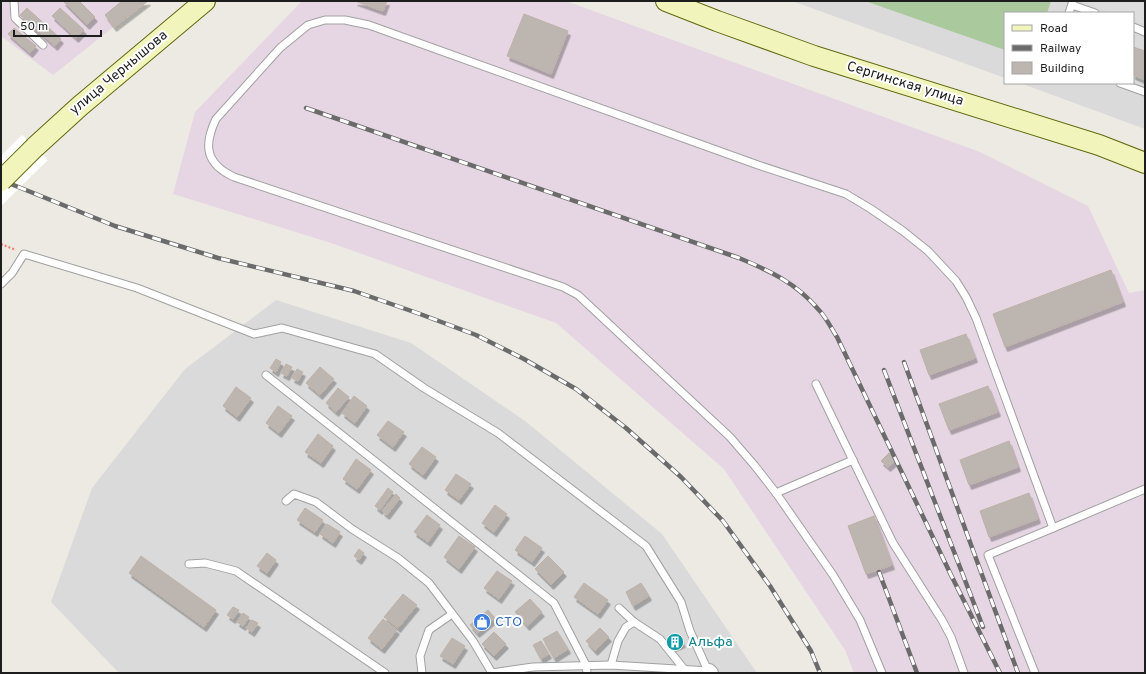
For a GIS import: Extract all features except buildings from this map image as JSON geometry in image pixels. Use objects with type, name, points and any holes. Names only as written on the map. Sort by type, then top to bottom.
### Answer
[{"type":"main road","name":"улица Чернышова","points":[[1,181],[80,106],[205,1]]},
{"type":"main road","name":"Сергинская улица","points":[[666,1],[814,56],[1099,145],[1145,163]]},
{"type":"lane","points":[[14,1],[15,18],[43,45]]},
{"type":"lane","points":[[1073,3],[1093,12]]},
{"type":"lane","points":[[882,673],[860,620],[833,575],[776,493],[755,466],[730,437],[578,295],[563,287],[234,177],[223,172],[215,165],[210,155],[208,142],[210,132],[216,119],[280,48],[308,25],[325,20],[345,20],[369,25],[758,165],[846,194],[871,209],[928,251],[956,281],[966,297],[976,318],[1053,528]]},
{"type":"lane","points":[[1134,27],[1145,32]]},
{"type":"lane","points":[[1123,84],[1145,92]]},
{"type":"lane","points":[[1,284],[12,273],[24,254],[137,288],[254,334],[282,328],[375,354],[424,388],[498,433],[646,546],[681,602],[690,631],[710,672]]},
{"type":"lane","points":[[266,375],[554,603],[587,669]]},
{"type":"lane","points":[[816,384],[893,544],[942,620],[964,673]]},
{"type":"lane","points":[[776,493],[853,460]]},
{"type":"lane","points":[[1035,673],[988,555],[1145,489]]},
{"type":"lane","points":[[286,501],[294,494],[316,502],[352,529],[398,558],[429,583],[473,642],[492,673],[533,667],[587,669],[611,665],[710,672]]},
{"type":"lane","points":[[189,564],[205,563],[236,571],[385,673]]},
{"type":"lane","points":[[619,608],[634,622],[660,639],[684,669]]},
{"type":"lane","points":[[422,673],[420,656],[429,630],[452,614]]},
{"type":"lane","points":[[611,665],[618,641],[626,627],[634,622]]},
{"type":"lane","points":[[623,665],[625,673]]},
{"type":"path","points":[[1,244],[24,254]]},
{"type":"shaded area","points":[[1,1],[146,1],[53,75],[1,36]]},
{"type":"shaded area","points":[[302,1],[566,1],[980,152],[1088,206],[1129,293],[1145,290],[1145,673],[854,673],[845,650],[724,469],[556,323],[331,243],[173,194],[195,112]]},
{"type":"shaded area","points":[[792,1],[1145,1],[1145,129],[1023,84],[1134,84],[1134,12],[1004,12],[1004,78]]},
{"type":"shaded area","points":[[1081,1],[1145,2],[1145,25],[1134,20],[1134,12],[1111,12]]},
{"type":"shaded area","points":[[276,300],[411,343],[525,421],[662,534],[757,673],[119,673],[51,602],[92,488],[185,369]]},
{"type":"green space","points":[[865,1],[1051,1],[1047,12],[1004,12],[1004,50]]},
{"type":"pier","points":[[22,135],[48,160],[1,206],[1,156]]},
{"type":"railway","points":[[306,108],[739,258],[772,273],[801,292],[821,312],[837,337],[951,575],[1000,673]]},
{"type":"railway","points":[[1,180],[115,226],[218,258],[354,291],[420,314],[476,335],[524,359],[576,389],[626,428],[681,477],[723,521],[770,586],[811,651],[820,673]]},
{"type":"railway","points":[[904,362],[1018,673]]},
{"type":"railway","points":[[884,370],[983,627]]},
{"type":"railway","points":[[879,572],[917,673]]},
{"type":"place","name":"СТО","points":[[482,622]]},
{"type":"place","name":"Альфа","points":[[675,642]]}]
